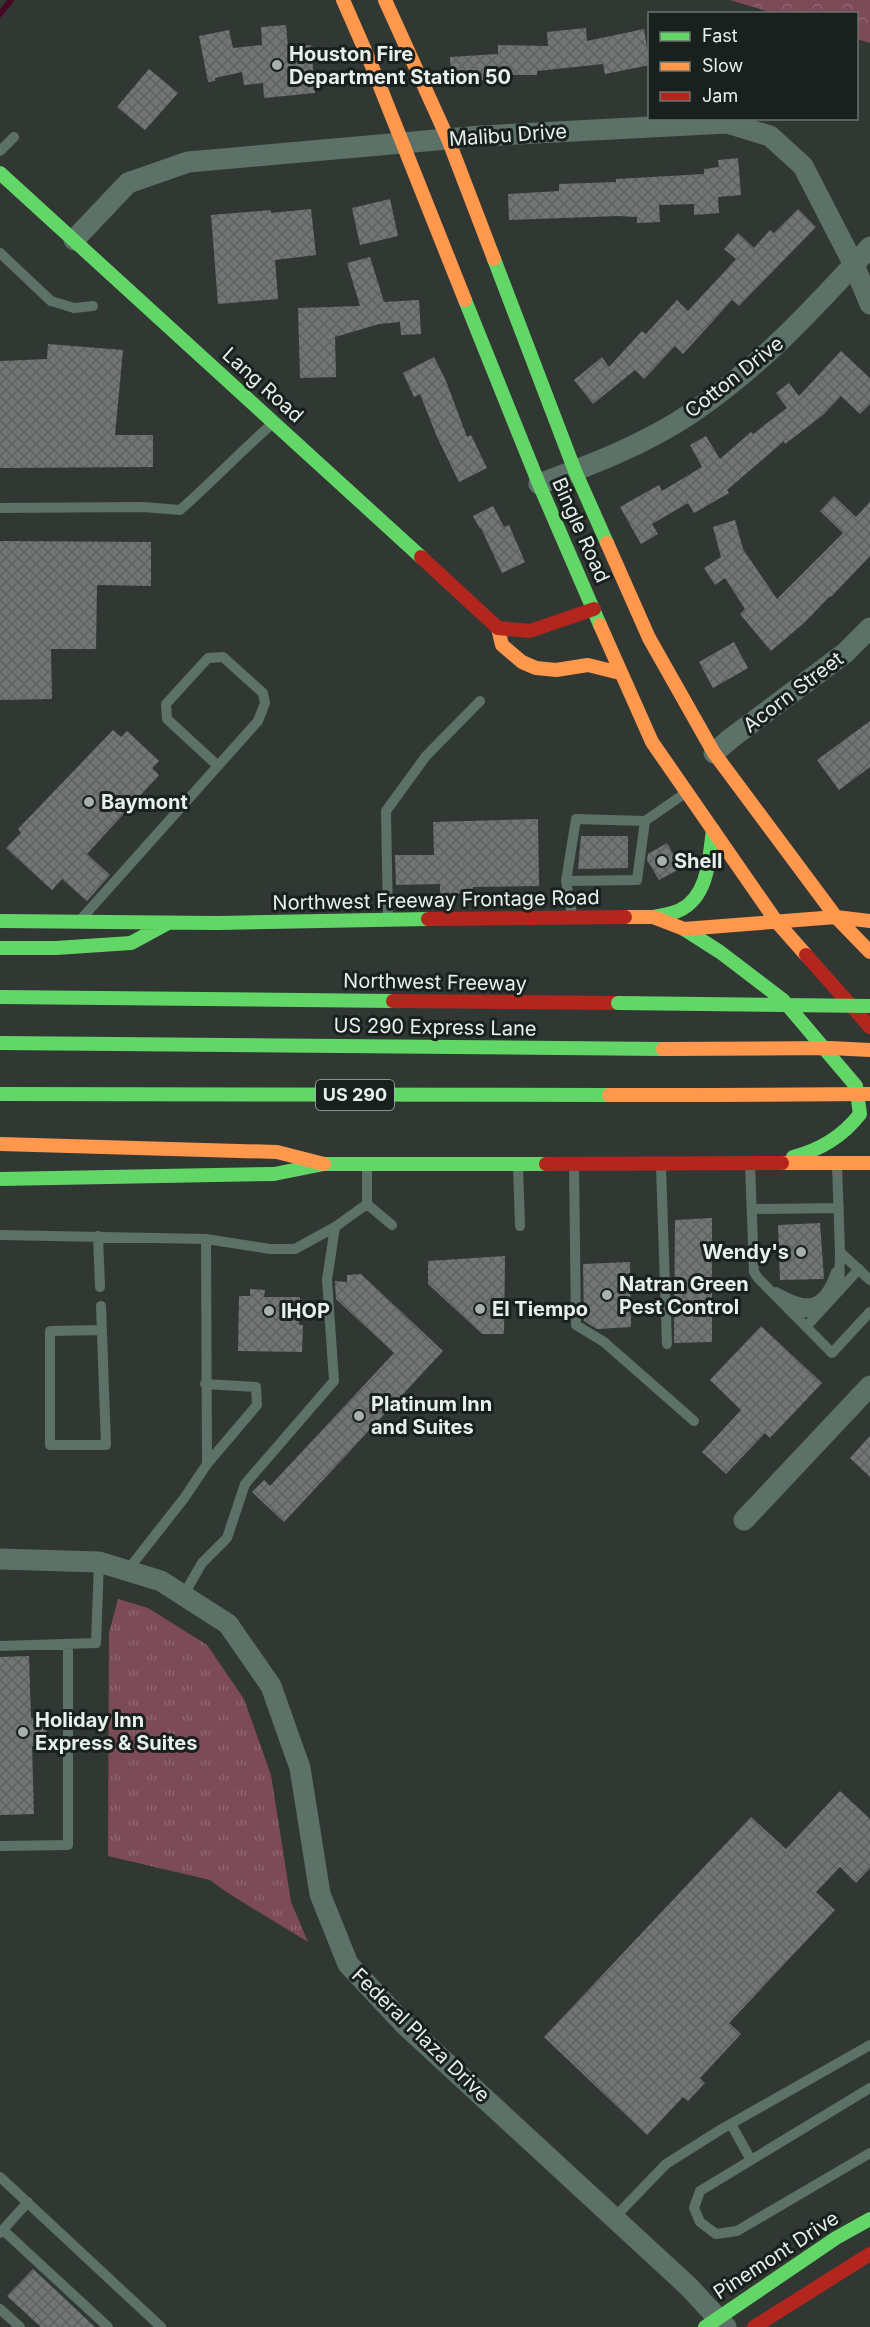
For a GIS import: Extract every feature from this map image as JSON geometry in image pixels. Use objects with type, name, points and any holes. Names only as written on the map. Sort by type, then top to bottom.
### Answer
[{"type":"main road","name":"Bingle Road","points":[[343,0],[376,63],[403,144],[539,484],[652,742],[776,921],[870,1027]]},
{"type":"main road","name":"Bingle Road","points":[[385,0],[403,52],[448,140],[575,471],[649,638],[709,745],[836,917],[870,952]]},
{"type":"main road","name":"Lang Road","points":[[0,173],[498,628],[502,645],[522,662],[536,668],[556,670],[588,665],[620,673]]},
{"type":"main road","points":[[498,628],[530,631],[594,609],[614,620]]},
{"type":"main road","points":[[646,663],[709,745]]},
{"type":"main road","points":[[653,917],[684,908],[698,893],[705,882],[713,830]]},
{"type":"main road","name":"Northwest Freeway Frontage Road","points":[[0,921],[168,923],[572,916],[653,917],[684,929],[836,917],[870,921]]},
{"type":"main road","points":[[0,948],[56,948],[131,943],[168,923]]},
{"type":"main road","points":[[684,929],[720,952],[783,1000],[856,1086],[860,1114],[850,1129],[805,1155],[766,1163]]},
{"type":"main road","name":"Northwest Freeway","points":[[0,997],[870,1006]]},
{"type":"main road","name":"US 290 Express Lane","points":[[0,1043],[870,1050]]},
{"type":"main road","name":"US 290","points":[[0,1094],[870,1094]]},
{"type":"main road","points":[[0,1144],[277,1152],[324,1164]]},
{"type":"main road","points":[[0,1179],[274,1174],[324,1164],[870,1162]]},
{"type":"main road","name":"Pinemont Drive","points":[[716,2324],[836,2238],[870,2219]]},
{"type":"main road","points":[[754,2327],[870,2254]]},
{"type":"street","name":"Malibu Drive","points":[[74,240],[128,183],[188,162],[448,140],[727,123],[770,136],[803,166],[854,265],[870,304]]},
{"type":"street","name":"Cotton Drive","points":[[539,484],[604,460],[690,414],[732,384],[782,341],[870,247]]},
{"type":"street","name":"Acorn Street","points":[[709,745],[730,739],[845,654],[870,628]]},
{"type":"street","points":[[744,1520],[867,1395]]},
{"type":"street","name":"Federal Plaza Drive","points":[[0,1559],[99,1562],[161,1581],[228,1624],[271,1686],[300,1768],[320,1894],[348,1964],[405,2025],[689,2287],[716,2324]]},
{"type":"lane","points":[[0,151],[15,137]]},
{"type":"lane","points":[[0,253],[51,301],[74,308],[93,306]]},
{"type":"lane","points":[[0,508],[143,507],[180,510],[275,422]]},
{"type":"lane","points":[[78,922],[218,766],[258,721],[265,703],[263,693],[223,657],[208,658],[166,704],[167,719],[218,766]]},
{"type":"lane","points":[[388,920],[386,810],[426,756],[480,701]]},
{"type":"lane","points":[[572,916],[566,881],[576,819],[645,821],[687,792]]},
{"type":"lane","points":[[566,881],[637,880],[645,821]]},
{"type":"lane","points":[[518,1163],[520,1226]]},
{"type":"lane","points":[[661,1163],[667,1344]]},
{"type":"lane","points":[[750,1163],[754,1272],[765,1286],[832,1353],[870,1312]]},
{"type":"lane","points":[[837,1163],[839,1290]]},
{"type":"lane","points":[[367,1164],[367,1204],[392,1226]]},
{"type":"lane","points":[[574,1164],[576,1325],[604,1342],[694,1421]]},
{"type":"lane","points":[[0,1235],[206,1239],[270,1249],[295,1249],[336,1227],[367,1204]]},
{"type":"lane","points":[[752,1209],[839,1208]]},
{"type":"lane","points":[[183,1596],[202,1563],[227,1538],[246,1484],[334,1381],[327,1280],[336,1227]]},
{"type":"lane","points":[[98,1236],[100,1287]]},
{"type":"lane","points":[[206,1239],[207,1464]]},
{"type":"lane","points":[[765,1286],[797,1302],[812,1304],[830,1288],[840,1256]]},
{"type":"lane","points":[[840,1256],[870,1280]]},
{"type":"lane","points":[[806,1327],[859,1269]]},
{"type":"lane","points":[[101,1306],[102,1330],[106,1445],[50,1445],[50,1331],[102,1330]]},
{"type":"lane","points":[[785,1307],[803,1313],[823,1309]]},
{"type":"lane","points":[[127,1570],[185,1497],[207,1464],[256,1405],[256,1387],[205,1384]]},
{"type":"lane","points":[[0,1646],[96,1643],[99,1562]]},
{"type":"lane","points":[[0,1846],[68,1845],[68,1644]]},
{"type":"lane","points":[[614,2218],[666,2164],[870,2045]]},
{"type":"lane","points":[[870,2088],[700,2191],[694,2208],[700,2222],[716,2234],[737,2231],[870,2153]]},
{"type":"lane","points":[[731,2124],[750,2160]]},
{"type":"lane","points":[[0,2177],[161,2327]]},
{"type":"lane","points":[[28,2202],[2,2231],[108,2327]]},
{"type":"lane","points":[[0,2309],[20,2327]]},
{"type":"green space","points":[[730,0],[870,0],[870,43],[858,39],[858,12],[770,12]]},
{"type":"green space","points":[[118,1599],[148,1608],[207,1645],[244,1699],[271,1775],[291,1902],[308,1942],[210,1880],[108,1856],[109,1633]]},
{"type":"building","name":"Houston Fire Department Station 50","points":[[286,25],[288,47],[311,45],[315,93],[264,98],[263,83],[244,85],[242,72],[215,78],[215,81],[208,82],[199,36],[229,30],[233,48],[262,45],[261,27]]},
{"type":"building","points":[[586,28],[587,41],[644,29],[648,65],[605,74],[603,64],[537,71],[537,75],[491,75],[491,80],[451,82],[450,57],[498,54],[498,45],[548,46],[547,32]]},
{"type":"building","points":[[149,69],[178,93],[145,130],[117,107]]},
{"type":"building","points":[[738,158],[741,195],[718,197],[719,213],[694,215],[694,204],[659,205],[660,222],[637,223],[637,217],[618,216],[509,220],[508,194],[559,191],[559,184],[616,182],[616,179],[704,174],[704,169],[719,167],[718,160]]},
{"type":"building","points":[[390,199],[398,236],[360,245],[352,208]]},
{"type":"building","points":[[311,209],[316,255],[275,260],[278,299],[218,304],[211,215]]},
{"type":"building","points":[[798,209],[816,227],[739,306],[732,300],[683,354],[675,346],[644,379],[635,370],[593,404],[574,380],[602,357],[609,367],[642,331],[646,334],[677,300],[688,311],[736,259],[724,249],[738,233],[754,248],[770,230],[774,233]]},
{"type":"building","points":[[370,257],[384,302],[419,300],[421,334],[401,335],[400,322],[379,324],[335,337],[336,377],[300,378],[298,308],[360,306],[347,263]]},
{"type":"building","points":[[48,344],[123,350],[115,435],[153,435],[153,467],[0,468],[0,361],[47,359]]},
{"type":"building","points":[[841,351],[870,378],[870,404],[860,414],[841,396],[823,415],[785,444],[784,441],[727,490],[729,493],[694,513],[688,503],[652,524],[658,534],[641,544],[620,507],[659,485],[662,491],[702,467],[690,445],[706,436],[720,459],[751,432],[753,434],[787,408],[776,393],[789,383],[799,396]]},
{"type":"building","points":[[434,357],[446,381],[467,437],[471,435],[487,468],[459,482],[437,437],[420,394],[414,397],[403,373]]},
{"type":"building","points":[[834,496],[856,517],[870,502],[870,556],[805,622],[771,651],[740,614],[745,609],[725,578],[715,585],[704,568],[721,557],[713,527],[735,520],[743,549],[777,599],[843,533],[820,511]]},
{"type":"building","points":[[493,506],[504,527],[509,525],[525,562],[502,573],[473,516]]},
{"type":"building","points":[[0,541],[151,542],[151,586],[97,585],[96,649],[51,649],[52,699],[0,700]]},
{"type":"building","points":[[734,642],[748,668],[713,688],[699,662]]},
{"type":"building","points":[[870,721],[870,767],[839,790],[817,760]]},
{"type":"building","name":"Baymont","points":[[113,730],[121,737],[127,731],[159,761],[152,768],[159,775],[87,854],[110,875],[87,901],[62,879],[52,890],[6,848],[21,833],[18,829]]},
{"type":"building","points":[[538,819],[539,886],[473,887],[473,893],[440,894],[440,884],[396,885],[395,855],[434,855],[433,822]]},
{"type":"building","points":[[581,836],[628,836],[628,868],[578,869]]},
{"type":"building","points":[[667,843],[681,868],[659,880],[647,860],[648,854]]},
{"type":"building","points":[[712,1218],[712,1342],[674,1343],[675,1220]]},
{"type":"building","name":"Wendy's","points":[[820,1223],[824,1279],[780,1280],[778,1225]]},
{"type":"building","name":"El Tiempo","points":[[505,1256],[504,1334],[482,1334],[428,1284],[428,1261]]},
{"type":"building","name":"Natran Green Pest Control","points":[[630,1262],[631,1327],[597,1329],[584,1321],[583,1264]]},
{"type":"building","name":"Platinum Inn and Suites","points":[[361,1274],[443,1351],[284,1522],[252,1492],[264,1480],[270,1486],[394,1353],[336,1299],[335,1281],[347,1282],[347,1275]]},
{"type":"building","name":"IHOP","points":[[250,1289],[265,1290],[264,1297],[300,1297],[299,1325],[303,1325],[302,1352],[238,1351],[239,1296],[250,1296]]},
{"type":"building","points":[[761,1326],[822,1383],[770,1438],[765,1433],[726,1474],[702,1452],[741,1410],[710,1380]]},
{"type":"building","points":[[870,1436],[870,1477],[850,1458]]},
{"type":"building","name":"Holiday Inn Express & Suites","points":[[29,1656],[31,1718],[46,1718],[47,1746],[32,1746],[34,1814],[0,1815],[0,1657]]},
{"type":"building","points":[[840,1791],[870,1819],[870,1868],[856,1883],[840,1867],[816,1892],[835,1910],[729,2023],[741,2034],[700,2078],[705,2083],[688,2101],[683,2097],[647,2135],[544,2037],[751,1817],[786,1849]]},
{"type":"building","points":[[33,2269],[95,2327],[41,2327],[7,2296]]},
{"type":"waterway","points":[[0,14],[11,0]]},
{"type":"traffic: fast","points":[[0,173],[421,557]]},
{"type":"traffic: fast","points":[[494,259],[575,471],[607,543]]},
{"type":"traffic: fast","points":[[465,300],[539,484],[600,625]]},
{"type":"traffic: fast","points":[[653,917],[680,910],[690,904],[697,895],[706,875],[713,830]]},
{"type":"traffic: fast","points":[[0,921],[217,923],[428,919]]},
{"type":"traffic: fast","points":[[0,948],[56,948],[131,943],[168,923]]},
{"type":"traffic: fast","points":[[684,929],[720,952],[783,1000],[856,1086],[860,1114],[853,1122],[830,1141],[793,1157]]},
{"type":"traffic: fast","points":[[0,997],[393,1001]]},
{"type":"traffic: fast","points":[[618,1003],[870,1006]]},
{"type":"traffic: fast","points":[[0,1043],[663,1049]]},
{"type":"traffic: fast","points":[[0,1094],[609,1095]]},
{"type":"traffic: fast","points":[[0,1179],[274,1174],[324,1164],[546,1164]]},
{"type":"traffic: fast","points":[[705,2327],[836,2238],[870,2219]]},
{"type":"traffic: slow","points":[[343,0],[371,64],[465,300]]},
{"type":"traffic: slow","points":[[385,0],[448,139],[494,259]]},
{"type":"traffic: slow","points":[[607,543],[649,638],[714,753],[836,917],[870,952]]},
{"type":"traffic: slow","points":[[600,625],[652,742],[776,921],[806,955]]},
{"type":"traffic: slow","points":[[498,628],[502,645],[522,662],[536,668],[556,670],[588,665],[620,673]]},
{"type":"traffic: slow","points":[[625,917],[653,917],[684,929],[836,917],[870,921]]},
{"type":"traffic: slow","points":[[663,1049],[830,1048],[870,1050]]},
{"type":"traffic: slow","points":[[709,1095],[870,1094]]},
{"type":"traffic: slow","points":[[609,1095],[709,1095]]},
{"type":"traffic: slow","points":[[0,1144],[277,1152],[324,1164]]},
{"type":"traffic: slow","points":[[782,1163],[870,1163]]},
{"type":"traffic: jam","points":[[421,557],[498,628],[530,631],[594,609]]},
{"type":"traffic: jam","points":[[428,919],[625,917]]},
{"type":"traffic: jam","points":[[806,955],[870,1027]]},
{"type":"traffic: jam","points":[[393,1001],[618,1003]]},
{"type":"traffic: jam","points":[[546,1164],[782,1163]]},
{"type":"traffic: jam","points":[[754,2327],[870,2254]]},
{"type":"place","name":"Houston Fire Department Station 50","points":[[277,65]]},
{"type":"place","name":"Baymont","points":[[89,802]]},
{"type":"place","name":"Shell","points":[[662,861]]},
{"type":"place","name":"Wendy's","points":[[801,1252]]},
{"type":"place","name":"Natran Green Pest Control","points":[[607,1295]]},
{"type":"place","name":"El Tiempo","points":[[480,1309]]},
{"type":"place","name":"IHOP","points":[[269,1311]]},
{"type":"place","name":"Platinum Inn and Suites","points":[[359,1416]]},
{"type":"place","name":"Holiday Inn Express & Suites","points":[[23,1732]]}]
